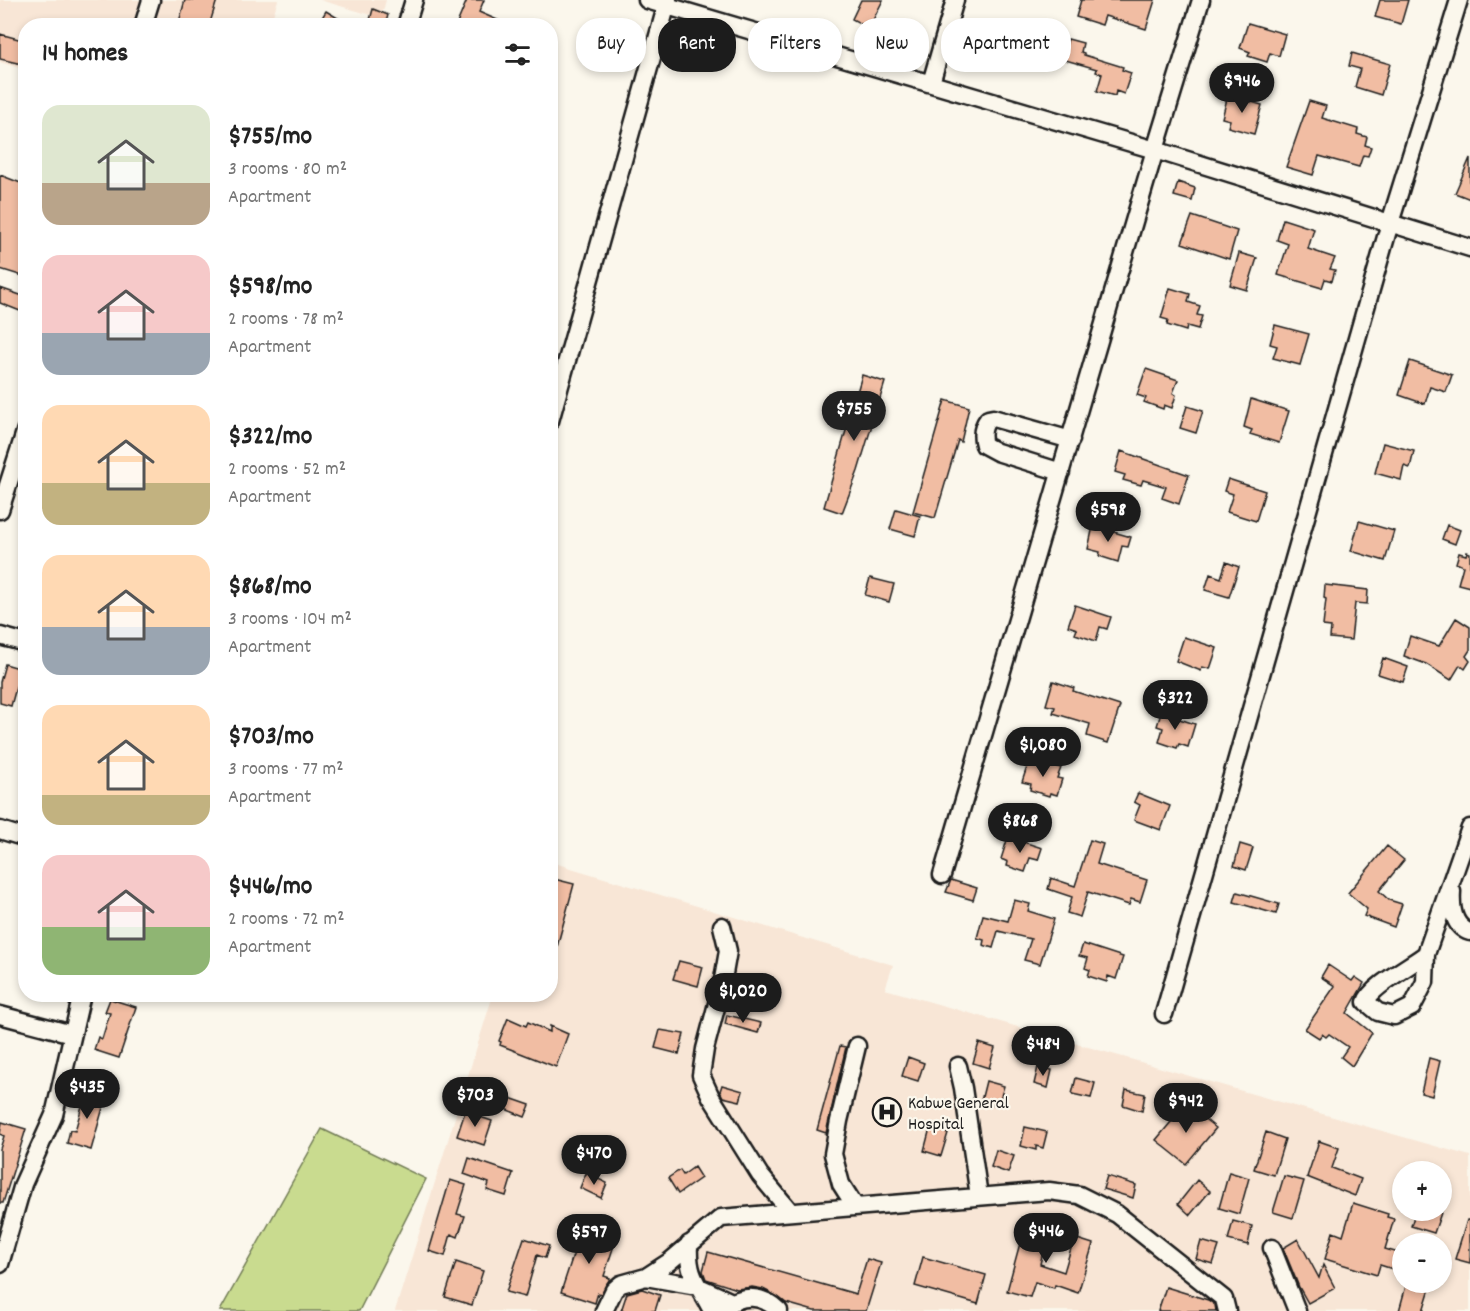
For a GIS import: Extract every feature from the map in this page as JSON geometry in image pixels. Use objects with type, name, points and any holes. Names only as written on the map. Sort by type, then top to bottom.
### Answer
[{"type":"street","points":[[146,18],[152,0]]},
{"type":"street","points":[[408,18],[414,0]]},
{"type":"street","points":[[647,0],[667,3],[1155,150],[1470,248]]},
{"type":"street","points":[[931,83],[955,0]]},
{"type":"street","points":[[942,875],[1201,0]]},
{"type":"street","points":[[1164,1014],[1390,223],[1459,0]]},
{"type":"street","points":[[558,392],[667,3]]},
{"type":"street","points":[[1061,472],[998,452],[984,445],[981,435],[985,423],[988,419],[993,418],[1071,440]]},
{"type":"street","points":[[0,510],[18,454]]},
{"type":"street","points":[[0,636],[18,642]]},
{"type":"street","points":[[1426,954],[1470,828]]},
{"type":"street","points":[[0,830],[18,836]]},
{"type":"street","points":[[1453,878],[1451,904],[1457,922],[1463,930],[1470,932]]},
{"type":"street","points":[[722,926],[728,951],[723,985],[705,1048],[701,1075],[711,1097],[760,1175],[790,1211]]},
{"type":"street","points":[[0,1264],[8,1210],[23,1184],[54,1115],[80,1002]]},
{"type":"street","points":[[0,1015],[72,1034]]},
{"type":"street","points":[[855,1206],[841,1184],[833,1154],[838,1120],[857,1046]]},
{"type":"street","points":[[958,1066],[978,1196]]},
{"type":"street","points":[[604,1311],[614,1290],[621,1284],[646,1277],[669,1262],[721,1218],[1049,1191],[1078,1195],[1117,1214],[1224,1299],[1227,1311]]},
{"type":"street","points":[[689,1245],[688,1258],[691,1275],[712,1311]]},
{"type":"street","points":[[1272,1248],[1297,1311]]},
{"type":"street","points":[[646,1277],[697,1286],[727,1306],[748,1297],[756,1297],[772,1304],[779,1311]]},
{"type":"shaded area","points":[[0,0],[278,0],[272,18],[18,18],[18,68],[0,62]]},
{"type":"shaded area","points":[[320,0],[386,0],[381,18]]},
{"type":"shaded area","name":"Kabwe General Hospital","points":[[558,864],[893,965],[885,989],[1470,1156],[1470,1311],[395,1311],[491,1002],[558,1002]]},
{"type":"green space","points":[[322,1129],[426,1179],[359,1311],[220,1311]]},
{"type":"building","points":[[185,0],[217,0],[211,18],[180,18]]},
{"type":"building","points":[[467,0],[484,0],[479,12],[493,18],[459,18]]},
{"type":"building","points":[[861,0],[883,0],[874,18],[852,19]]},
{"type":"building","points":[[1081,0],[1155,0],[1146,29],[1105,16],[1102,25],[1076,17]]},
{"type":"building","points":[[1380,0],[1408,0],[1401,24],[1375,17]]},
{"type":"building","points":[[373,9],[388,15],[387,18],[371,18]]},
{"type":"building","points":[[326,11],[338,18],[322,18]]},
{"type":"building","points":[[1248,23],[1285,34],[1279,56],[1270,53],[1267,62],[1248,56],[1250,52],[1240,48]]},
{"type":"building","points":[[0,34],[18,39],[18,63],[0,59]]},
{"type":"building","points":[[1071,40],[1083,43],[1081,52],[1084,55],[1123,67],[1122,70],[1131,73],[1124,94],[1116,91],[1115,96],[1097,91],[1102,74],[1096,72],[1097,69],[1071,62]]},
{"type":"building","points":[[1352,53],[1390,64],[1381,95],[1355,87],[1360,69],[1349,66]]},
{"type":"building","points":[[1228,95],[1262,105],[1254,134],[1228,127],[1230,120],[1222,118]]},
{"type":"building","points":[[1309,101],[1326,106],[1322,118],[1358,129],[1357,134],[1367,137],[1365,145],[1371,147],[1368,156],[1363,155],[1359,167],[1319,156],[1313,175],[1286,167]]},
{"type":"building","points":[[1470,158],[1470,199],[1455,193]]},
{"type":"building","points":[[0,175],[18,182],[18,275],[0,269]]},
{"type":"building","points":[[1178,182],[1195,188],[1192,201],[1174,196]]},
{"type":"building","points":[[1192,216],[1237,231],[1229,259],[1182,243]]},
{"type":"building","points":[[1283,219],[1314,229],[1308,249],[1335,258],[1330,269],[1335,270],[1332,281],[1325,279],[1322,288],[1278,275],[1288,244],[1277,240]]},
{"type":"building","points":[[1239,253],[1257,258],[1247,290],[1230,285]]},
{"type":"building","points":[[0,288],[18,294],[18,310],[0,303]]},
{"type":"building","points":[[1170,288],[1190,294],[1188,302],[1200,306],[1197,315],[1202,316],[1198,329],[1187,326],[1186,331],[1167,325],[1168,320],[1161,318]]},
{"type":"building","points":[[1275,325],[1309,334],[1300,365],[1273,358],[1277,346],[1270,344]]},
{"type":"building","points":[[1410,361],[1452,375],[1446,392],[1430,387],[1425,404],[1399,395]]},
{"type":"building","points":[[1146,369],[1178,380],[1173,393],[1176,395],[1172,408],[1164,405],[1163,409],[1144,402],[1146,398],[1137,395]]},
{"type":"building","points":[[862,375],[885,382],[858,471],[842,513],[824,507]]},
{"type":"building","points":[[1251,399],[1289,411],[1279,443],[1250,434],[1252,430],[1244,427]]},
{"type":"building","points":[[945,400],[969,407],[961,442],[958,440],[935,518],[913,512]]},
{"type":"building","points":[[1187,406],[1203,411],[1196,433],[1180,428]]},
{"type":"building","points":[[1383,443],[1414,451],[1410,468],[1404,466],[1401,480],[1375,473]]},
{"type":"building","points":[[1121,451],[1189,475],[1179,504],[1162,498],[1166,487],[1143,480],[1141,485],[1123,480],[1125,475],[1115,472]]},
{"type":"building","points":[[1228,479],[1265,491],[1256,521],[1227,512],[1233,494],[1224,491]]},
{"type":"building","points":[[896,509],[920,516],[915,536],[890,529]]},
{"type":"building","points":[[1359,521],[1394,531],[1385,561],[1351,551]]},
{"type":"building","points":[[1447,525],[1460,530],[1455,544],[1442,539]]},
{"type":"building","points":[[1093,526],[1131,537],[1128,547],[1122,546],[1118,562],[1099,556],[1100,552],[1088,549]]},
{"type":"building","points":[[1467,552],[1470,553],[1470,587],[1458,584],[1463,566],[1456,563],[1459,553],[1466,555]]},
{"type":"building","points":[[1226,562],[1239,567],[1229,597],[1205,590],[1210,574],[1221,578]]},
{"type":"building","points":[[870,578],[894,584],[889,602],[865,595]]},
{"type":"building","points":[[1325,585],[1368,590],[1367,604],[1355,603],[1351,640],[1330,638],[1331,627],[1323,626]]},
{"type":"building","points":[[1075,605],[1111,617],[1107,629],[1100,627],[1096,641],[1075,634],[1077,629],[1068,626]]},
{"type":"building","points":[[1456,618],[1470,627],[1470,650],[1466,656],[1470,661],[1465,669],[1460,665],[1451,680],[1426,664],[1404,656],[1410,636],[1439,646]]},
{"type":"building","points":[[1184,637],[1217,648],[1210,669],[1202,667],[1201,671],[1176,661]]},
{"type":"building","points":[[1383,658],[1408,667],[1403,682],[1378,674]]},
{"type":"building","points":[[5,664],[18,668],[18,684],[11,706],[0,703],[0,682]]},
{"type":"building","points":[[1053,681],[1074,688],[1073,691],[1120,706],[1108,743],[1087,736],[1090,724],[1053,713],[1055,707],[1046,705]]},
{"type":"building","points":[[1161,713],[1195,724],[1188,747],[1179,744],[1177,748],[1159,742],[1163,728],[1157,726]]},
{"type":"building","points":[[1030,758],[1061,768],[1057,778],[1062,779],[1057,795],[1050,793],[1049,796],[1030,790],[1031,784],[1022,782]]},
{"type":"building","points":[[1138,793],[1170,806],[1161,830],[1134,820],[1140,805],[1134,802]]},
{"type":"building","points":[[1008,837],[1042,848],[1038,860],[1030,858],[1025,872],[1007,866],[1008,862],[1001,859]]},
{"type":"building","points":[[1090,840],[1103,844],[1097,864],[1147,880],[1140,902],[1131,899],[1129,905],[1088,892],[1080,917],[1067,913],[1072,897],[1048,889],[1051,878],[1075,886]]},
{"type":"building","points":[[1240,844],[1253,848],[1246,870],[1234,866]]},
{"type":"building","points":[[1387,846],[1404,860],[1379,891],[1389,900],[1402,904],[1394,927],[1364,916],[1367,909],[1348,893]]},
{"type":"building","points":[[558,880],[574,884],[558,943]]},
{"type":"building","points":[[951,880],[977,888],[973,900],[946,892]]},
{"type":"building","points":[[1237,892],[1279,904],[1276,914],[1234,902]]},
{"type":"building","points":[[1014,900],[1030,904],[1028,911],[1054,919],[1040,964],[1024,960],[1031,939],[998,931],[993,948],[983,945],[984,940],[977,938],[983,915],[1008,921]]},
{"type":"building","points":[[1083,944],[1123,957],[1116,979],[1108,976],[1107,982],[1088,976],[1090,970],[1085,968],[1088,958],[1079,956]]},
{"type":"building","points":[[679,961],[703,967],[698,986],[673,979]]},
{"type":"building","points":[[1328,965],[1352,981],[1355,977],[1364,983],[1347,1013],[1372,1033],[1352,1066],[1341,1057],[1348,1047],[1329,1034],[1326,1037],[1322,1034],[1319,1038],[1305,1029],[1335,986],[1321,977]]},
{"type":"building","points":[[109,1002],[120,1002],[136,1007],[119,1058],[94,1050],[98,1037],[102,1039],[110,1013],[105,1012]]},
{"type":"building","points":[[727,1015],[761,1023],[758,1033],[725,1024]]},
{"type":"building","points":[[508,1018],[526,1026],[528,1022],[550,1032],[550,1026],[568,1034],[556,1067],[500,1045],[499,1041]]},
{"type":"building","points":[[660,1030],[684,1034],[679,1054],[655,1048]]},
{"type":"building","points":[[979,1043],[995,1048],[989,1068],[973,1063]]},
{"type":"building","points":[[840,1046],[846,1047],[826,1133],[817,1130]]},
{"type":"building","points":[[908,1057],[924,1063],[918,1081],[902,1076]]},
{"type":"building","points":[[1429,1058],[1440,1061],[1432,1096],[1421,1093]]},
{"type":"building","points":[[1038,1067],[1052,1070],[1048,1088],[1034,1084]]},
{"type":"building","points":[[1076,1078],[1095,1083],[1091,1098],[1072,1094]]},
{"type":"building","points":[[986,1081],[1004,1086],[998,1106],[981,1101]]},
{"type":"building","points":[[722,1085],[743,1091],[740,1101],[723,1097],[720,1091]]},
{"type":"building","points":[[81,1089],[106,1097],[91,1150],[67,1143],[70,1130],[75,1131],[82,1106],[77,1105]]},
{"type":"building","points":[[1126,1090],[1145,1094],[1142,1111],[1123,1105]]},
{"type":"building","points":[[504,1096],[530,1105],[525,1117],[500,1107]]},
{"type":"building","points":[[1186,1104],[1216,1128],[1186,1164],[1156,1140]]},
{"type":"building","points":[[465,1112],[492,1121],[484,1145],[457,1136]]},
{"type":"building","points":[[2,1122],[26,1129],[3,1203],[0,1203],[0,1149],[4,1136],[0,1134]]},
{"type":"building","points":[[1025,1127],[1047,1132],[1043,1148],[1036,1146],[1036,1150],[1021,1146]]},
{"type":"building","points":[[930,1128],[948,1133],[941,1156],[924,1151]]},
{"type":"building","points":[[1266,1132],[1285,1139],[1274,1175],[1254,1169]]},
{"type":"building","points":[[1319,1141],[1339,1148],[1332,1168],[1361,1179],[1355,1196],[1307,1177]]},
{"type":"building","points":[[996,1150],[1014,1156],[1008,1173],[991,1167]]},
{"type":"building","points":[[469,1158],[513,1173],[506,1196],[487,1190],[489,1183],[464,1174]]},
{"type":"building","points":[[694,1167],[701,1178],[678,1194],[668,1178],[680,1170],[683,1175]]},
{"type":"building","points":[[1229,1172],[1249,1178],[1239,1214],[1219,1208]]},
{"type":"building","points":[[586,1173],[607,1183],[601,1198],[580,1188]]},
{"type":"building","points":[[1107,1176],[1136,1185],[1133,1198],[1103,1189]]},
{"type":"building","points":[[1284,1176],[1304,1181],[1293,1218],[1273,1212]]},
{"type":"building","points":[[450,1180],[466,1185],[457,1214],[465,1216],[458,1237],[451,1234],[445,1256],[429,1251]]},
{"type":"building","points":[[1197,1180],[1210,1191],[1190,1215],[1178,1204]]},
{"type":"building","points":[[1353,1203],[1388,1214],[1387,1217],[1393,1221],[1385,1249],[1392,1251],[1392,1269],[1380,1265],[1377,1275],[1325,1259],[1333,1232],[1343,1236]]},
{"type":"building","points":[[1467,1220],[1470,1220],[1470,1263],[1455,1259]]},
{"type":"building","points":[[1026,1221],[1049,1228],[1040,1264],[1064,1272],[1074,1238],[1093,1244],[1078,1293],[1055,1285],[1054,1288],[1035,1282],[1030,1297],[1007,1291]]},
{"type":"building","points":[[1233,1221],[1252,1226],[1248,1245],[1228,1240]]},
{"type":"building","points":[[1413,1221],[1438,1221],[1434,1233],[1411,1226]]},
{"type":"building","points":[[583,1225],[617,1236],[604,1276],[610,1278],[601,1294],[598,1293],[595,1303],[561,1292]]},
{"type":"building","points":[[524,1238],[549,1246],[545,1258],[537,1255],[525,1297],[506,1292]]},
{"type":"building","points":[[1298,1239],[1319,1278],[1323,1265],[1335,1288],[1308,1303],[1283,1248]]},
{"type":"building","points":[[1201,1241],[1219,1246],[1213,1264],[1196,1259]]},
{"type":"building","points":[[708,1252],[856,1294],[867,1259],[881,1263],[866,1311],[814,1311],[786,1303],[763,1289],[752,1287],[737,1289],[706,1279],[703,1271]]},
{"type":"building","points":[[923,1257],[986,1275],[978,1304],[915,1286]]},
{"type":"building","points":[[456,1262],[483,1271],[472,1305],[445,1297]]},
{"type":"building","points":[[1166,1287],[1208,1300],[1215,1305],[1216,1311],[1158,1311]]},
{"type":"building","points":[[642,1289],[660,1295],[655,1311],[621,1311],[627,1293]]},
{"type":"building","points":[[1404,1293],[1429,1293],[1423,1311],[1399,1311]]},
{"type":"place","name":"Kabwe General Hospital","points":[[887,1112]]}]
